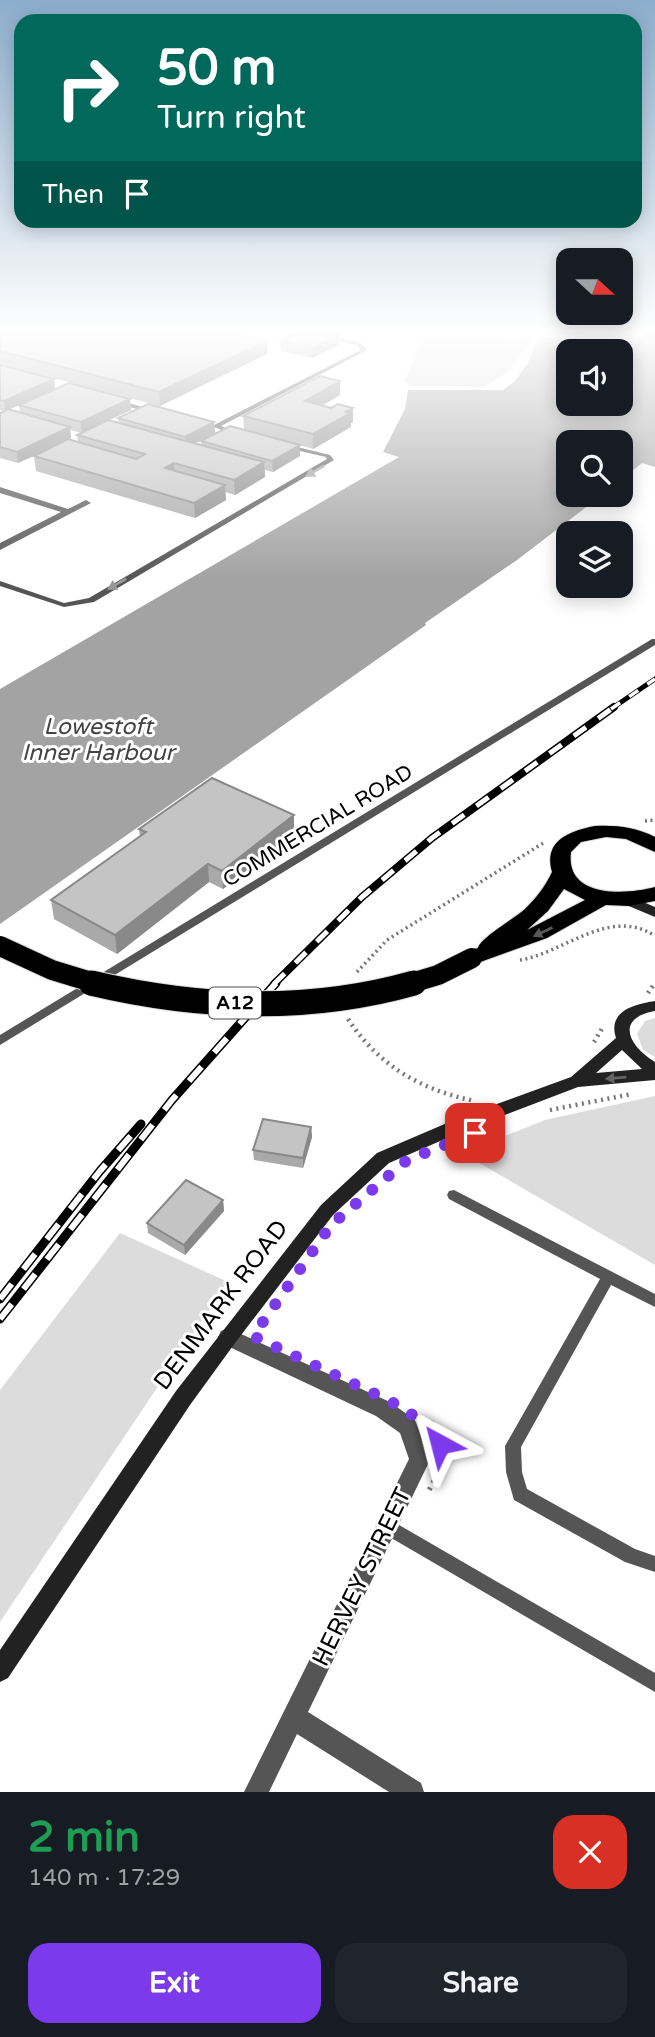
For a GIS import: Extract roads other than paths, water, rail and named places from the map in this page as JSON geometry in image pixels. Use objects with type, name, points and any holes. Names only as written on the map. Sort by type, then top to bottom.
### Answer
[{"type":"highway","points":[[629,828],[655,846]]},
{"type":"highway","points":[[655,831],[629,828],[593,832],[568,843],[561,851],[559,862],[562,872],[578,887],[602,898],[629,901],[655,894]]},
{"type":"highway","name":"A12","points":[[0,946],[81,980],[140,995],[204,1003],[279,1003],[344,997],[435,977],[472,958],[542,905],[555,891],[562,872]]},
{"type":"highway","name":"A12","points":[[472,958],[514,945],[551,928],[602,898]]},
{"type":"street","points":[[0,489],[69,512]]},
{"type":"street","points":[[0,547],[86,503]]},
{"type":"street","points":[[629,901],[655,912]]},
{"type":"street","points":[[650,1001],[626,1019],[621,1029],[622,1041],[629,1052],[655,1072]]},
{"type":"street","name":"DENMARK ROAD","points":[[577,1082],[622,1041]]},
{"type":"street","name":"DENMARK ROAD","points":[[0,1670],[183,1398],[228,1337],[327,1210],[383,1158],[467,1122],[577,1082],[655,1072]]},
{"type":"street","name":"HERVEY STREET","points":[[228,1337],[383,1409],[408,1427],[420,1460],[256,1792]]},
{"type":"street","points":[[293,1717],[412,1792]]},
{"type":"lane","points":[[152,412],[157,413]]},
{"type":"lane","points":[[242,412],[213,426],[248,437]]},
{"type":"lane","points":[[0,583],[64,605],[91,600],[331,460],[328,456],[285,446]]},
{"type":"lane","name":"COMMERCIAL ROAD","points":[[0,1041],[655,641]]},
{"type":"lane","points":[[454,1195],[655,1301]]},
{"type":"lane","points":[[609,1276],[513,1446],[514,1472],[520,1494],[631,1556],[655,1564]]},
{"type":"lane","points":[[387,1527],[655,1683]]},
{"type":"water","name":"Lowestoft Inner Harbour","points":[[404,412],[556,412],[556,416],[633,416],[633,412],[655,412],[655,467],[642,463],[633,470],[633,430],[556,430],[556,507],[586,507],[568,521],[556,521],[556,530],[517,560],[0,924],[0,689],[399,457],[383,452]]},
{"type":"railway","points":[[611,709],[655,679]]},
{"type":"railway","points":[[274,984],[362,897],[432,838],[614,707]]},
{"type":"railway","points":[[0,1319],[172,1100],[276,983]]},
{"type":"railway","points":[[0,1299],[100,1171],[141,1124]]}]
